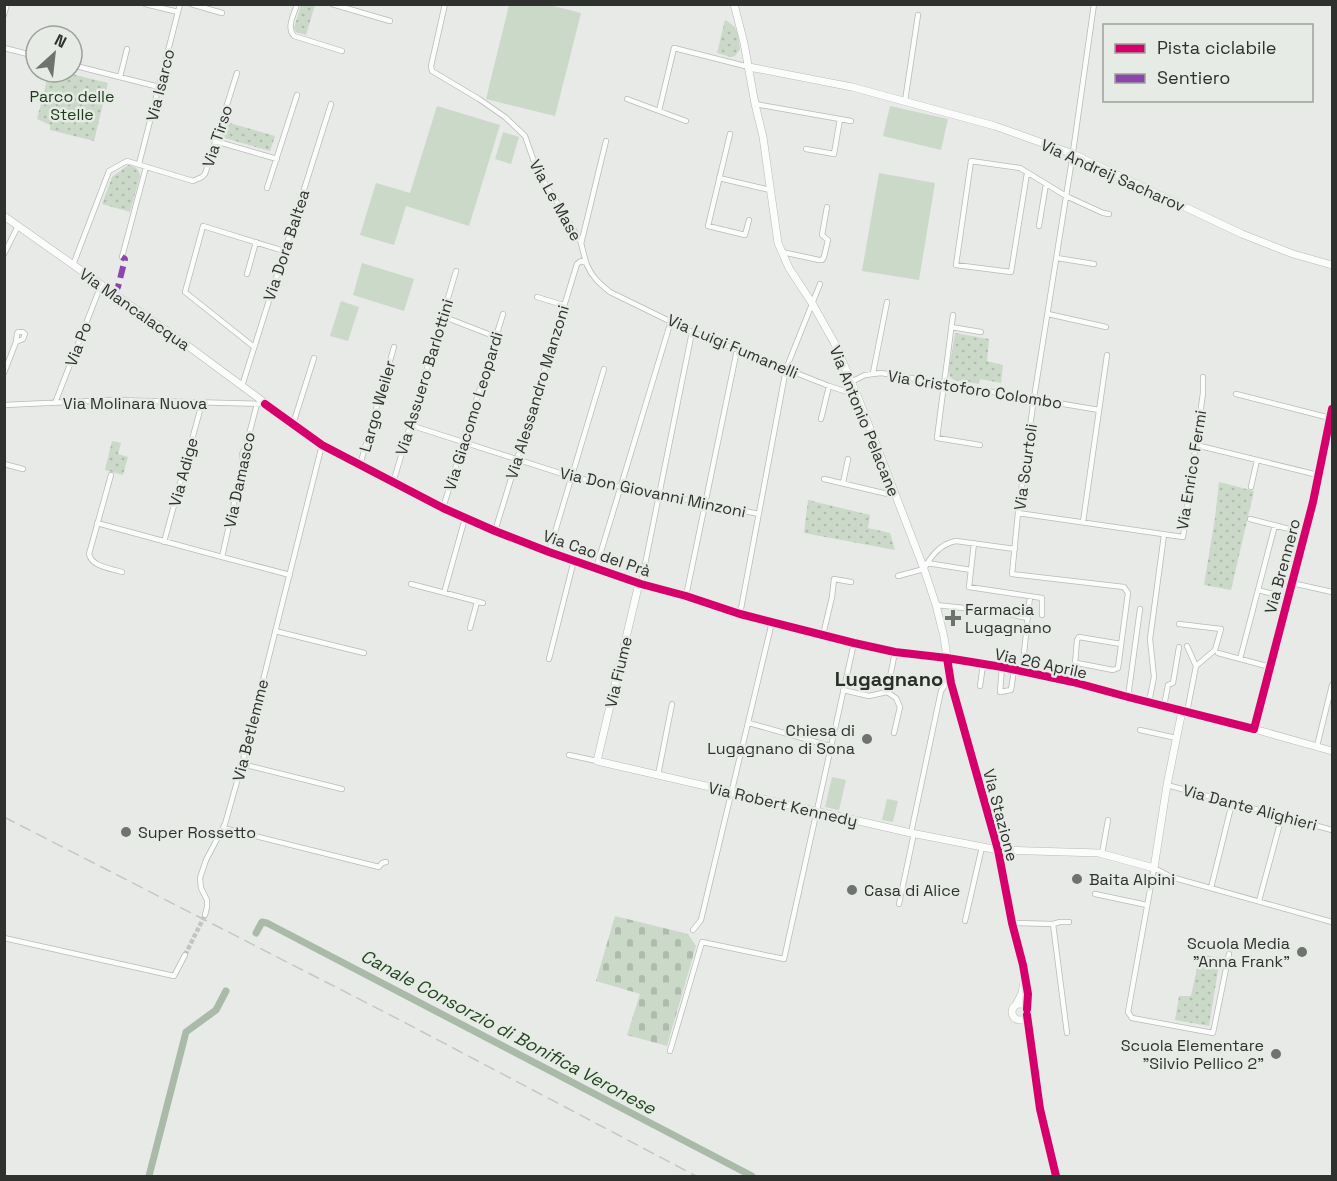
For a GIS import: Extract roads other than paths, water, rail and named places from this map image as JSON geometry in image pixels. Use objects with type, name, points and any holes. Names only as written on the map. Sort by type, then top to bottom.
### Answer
[{"type":"main road","name":"Via Antonio Pelacane","points":[[735,4],[763,137],[778,243],[789,268],[835,344],[857,395],[926,566],[947,658]]},
{"type":"main road","name":"Via Andreij Sacharov","points":[[749,67],[852,87],[995,126],[1073,154],[1242,234],[1293,254],[1332,265]]},
{"type":"main road","name":"Via Mancalacqua","points":[[4,216],[242,386],[261,404]]},
{"type":"main road","name":"Via Cao del Prà","points":[[261,404],[322,445],[393,483],[465,518],[549,552],[740,614],[895,652],[947,658]]},
{"type":"main road","name":"Via Fiume","points":[[597,761],[640,583]]},
{"type":"main road","name":"Via 26 Aprile","points":[[947,658],[1072,682],[1332,751]]},
{"type":"main road","name":"Via Stazione","points":[[947,658],[951,683],[998,850],[1012,923],[1023,965],[1040,1109],[1056,1176]]},
{"type":"main road","points":[[1154,868],[1167,785],[1184,711]]},
{"type":"main road","name":"Via Robert Kennedy","points":[[597,761],[816,812],[981,847],[998,850],[1102,854],[1154,868]]},
{"type":"main road","name":"Via Stazione","points":[[1025,980],[1022,993],[1012,1009],[1012,1014],[1027,1034],[1031,1044]]},
{"type":"main road","points":[[1016,1005],[1022,1004],[1027,1012],[1023,1019],[1018,1020]]},
{"type":"street","points":[[4,15],[7,4]]},
{"type":"street","points":[[145,4],[178,12]]},
{"type":"street","name":"Via Isarco","points":[[139,164],[180,4]]},
{"type":"street","points":[[191,4],[222,13]]},
{"type":"street","points":[[297,4],[290,28],[291,33],[294,36],[342,51]]},
{"type":"street","points":[[333,4],[390,21]]},
{"type":"street","name":"Via Le Mase","points":[[445,4],[431,66],[432,71],[505,117],[525,136],[537,170],[581,244],[591,274],[610,292]]},
{"type":"street","name":"Via Scurtoli","points":[[1094,4],[1073,154],[1034,398],[1012,574],[1124,587],[1128,593],[1121,644]]},
{"type":"street","points":[[905,101],[918,15]]},
{"type":"street","points":[[4,48],[24,53]]},
{"type":"street","points":[[659,111],[674,48],[749,67]]},
{"type":"street","points":[[120,77],[127,49]]},
{"type":"street","points":[[84,68],[159,87]]},
{"type":"street","name":"Via Tirso","points":[[146,167],[193,180],[205,174],[237,73]]},
{"type":"street","points":[[267,188],[297,95]]},
{"type":"street","points":[[627,99],[686,121]]},
{"type":"street","name":"Via Dora Baltea","points":[[242,386],[331,104]]},
{"type":"street","points":[[755,104],[851,121]]},
{"type":"street","points":[[806,149],[834,154],[840,119]]},
{"type":"street","points":[[730,134],[708,226],[745,236],[749,220]]},
{"type":"street","points":[[215,141],[277,159]]},
{"type":"street","points":[[581,244],[606,141]]},
{"type":"street","points":[[73,265],[108,171],[127,161],[146,167],[122,257]]},
{"type":"street","points":[[1027,173],[1011,272],[956,265],[971,162],[1020,168],[1066,196],[1108,214]]},
{"type":"street","points":[[719,178],[770,190]]},
{"type":"street","points":[[1039,226],[1046,184]]},
{"type":"street","points":[[782,252],[822,260],[828,240],[822,235],[827,207]]},
{"type":"street","points":[[4,254],[18,226]]},
{"type":"street","points":[[254,346],[185,292],[203,226],[284,252]]},
{"type":"street","points":[[247,274],[256,242]]},
{"type":"street","points":[[1057,258],[1094,264]]},
{"type":"street","name":"Via Alessandro Manzoni","points":[[495,531],[563,305],[577,264],[581,261],[586,263]]},
{"type":"street","name":"Via Assuero Barlottini","points":[[393,483],[456,271]]},
{"type":"street","points":[[740,614],[786,369],[820,284]]},
{"type":"street","name":"Via Po","points":[[55,403],[101,285]]},
{"type":"street","name":"Via Luigi Fumanelli","points":[[610,292],[692,332],[857,395]]},
{"type":"street","points":[[537,297],[563,305]]},
{"type":"street","points":[[873,373],[887,302]]},
{"type":"street","name":"Via Giacomo Leopardi","points":[[443,508],[503,314]]},
{"type":"street","points":[[1048,314],[1106,327]]},
{"type":"street","points":[[953,315],[937,438],[980,445]]},
{"type":"street","points":[[442,316],[496,336]]},
{"type":"street","points":[[596,568],[671,321]]},
{"type":"street","points":[[951,327],[981,332]]},
{"type":"street","points":[[640,583],[692,332]]},
{"type":"street","points":[[4,373],[16,342]]},
{"type":"street","name":"Largo Weiler","points":[[360,465],[394,347]]},
{"type":"street","points":[[686,596],[737,350]]},
{"type":"street","points":[[1083,522],[1107,355]]},
{"type":"street","points":[[293,424],[314,358]]},
{"type":"street","points":[[549,552],[604,369]]},
{"type":"street","name":"Via Cristoforo Colombo","points":[[851,382],[873,373],[1099,410]]},
{"type":"street","name":"Via Enrico Fermi","points":[[1018,513],[1183,537],[1203,393],[1203,377]]},
{"type":"street","points":[[821,419],[829,386]]},
{"type":"street","points":[[1236,394],[1330,418]]},
{"type":"street","name":"Via Molinara Nuova","points":[[4,405],[113,400],[261,404]]},
{"type":"street","name":"Via Adige","points":[[164,542],[202,403]]},
{"type":"street","name":"Via Damasco","points":[[222,557],[239,481],[242,454],[261,404]]},
{"type":"street","name":"Via Brennero","points":[[1254,729],[1305,533],[1332,409]]},
{"type":"street","name":"Via Don Giovanni Minzoni","points":[[410,425],[572,477],[759,514]]},
{"type":"street","name":"Via Betlemme","points":[[205,915],[207,900],[201,888],[200,878],[206,860],[223,828],[242,764],[322,445]]},
{"type":"street","points":[[1196,445],[1318,475]]},
{"type":"street","points":[[843,483],[848,459]]},
{"type":"street","points":[[1251,487],[1257,460]]},
{"type":"street","points":[[4,464],[23,469]]},
{"type":"street","points":[[111,475],[90,559],[94,563],[122,572]]},
{"type":"street","points":[[824,479],[896,496]]},
{"type":"street","points":[[444,593],[465,518]]},
{"type":"street","points":[[1250,519],[1305,533]]},
{"type":"street","points":[[98,523],[290,574]]},
{"type":"street","points":[[1240,659],[1275,525]]},
{"type":"street","points":[[1149,702],[1154,677],[1150,639],[1164,535]]},
{"type":"street","points":[[926,566],[940,548],[948,542],[956,541],[1015,549]]},
{"type":"street","points":[[974,543],[969,587],[1042,598],[1042,615]]},
{"type":"street","points":[[549,659],[574,560]]},
{"type":"street","points":[[898,576],[926,566],[971,570]]},
{"type":"street","points":[[823,635],[834,579],[851,582]]},
{"type":"street","points":[[1292,583],[1332,592]]},
{"type":"street","points":[[411,584],[483,603]]},
{"type":"street","points":[[1258,590],[1288,598]]},
{"type":"street","points":[[1002,667],[1000,692],[1011,690],[1018,671],[1030,596]]},
{"type":"street","points":[[470,628],[477,602]]},
{"type":"street","points":[[936,605],[993,611],[1028,618]]},
{"type":"street","points":[[1128,698],[1140,609]]},
{"type":"street","points":[[693,930],[701,920],[772,622]]},
{"type":"street","points":[[1179,624],[1221,629],[1215,650],[1196,666],[1184,711]]},
{"type":"street","points":[[275,631],[364,653]]},
{"type":"street","points":[[1072,682],[1079,637],[1121,644],[1118,668],[1113,670],[1075,664]]},
{"type":"street","points":[[670,1051],[702,942],[784,959],[854,643]]},
{"type":"street","points":[[1187,646],[1196,666]]},
{"type":"street","points":[[1164,706],[1168,685],[1173,683],[1179,647]]},
{"type":"street","points":[[886,692],[895,652]]},
{"type":"street","points":[[1218,653],[1270,667]]},
{"type":"street","points":[[980,686],[983,665]]},
{"type":"street","points":[[899,904],[941,691],[951,683]]},
{"type":"street","points":[[1317,746],[1332,685]]},
{"type":"street","points":[[843,690],[869,696],[886,692],[896,698],[900,707],[894,734]]},
{"type":"street","points":[[658,775],[672,704]]},
{"type":"street","points":[[749,723],[830,746]]},
{"type":"street","points":[[1140,730],[1176,738]]},
{"type":"street","name":"Via Robert Kennedy","points":[[569,754],[597,761]]},
{"type":"street","points":[[242,764],[342,789]]},
{"type":"street","name":"Via Dante Alighieri","points":[[1167,785],[1332,830]]},
{"type":"street","points":[[1211,888],[1232,803]]},
{"type":"street","points":[[1259,901],[1282,816]]},
{"type":"street","points":[[1102,854],[1108,820]]},
{"type":"street","points":[[223,828],[379,867],[386,862]]},
{"type":"street","points":[[964,921],[981,847]]},
{"type":"street","points":[[1229,954],[1213,1033],[1132,1018],[1128,1012],[1154,868],[1172,878],[1332,922]]},
{"type":"street","points":[[1095,894],[1147,904]]},
{"type":"street","points":[[1012,923],[1069,922]]},
{"type":"street","points":[[1053,924],[1067,1032]]},
{"type":"street","points":[[4,938],[174,976],[185,955]]},
{"type":"waterway","name":"Canale Consorzio di Bonifica Veronese","points":[[256,933],[262,922],[267,923],[752,1176]]},
{"type":"waterway","points":[[149,1176],[186,1032],[216,1010],[226,991]]},
{"type":"tunnel","points":[[185,955],[205,915]]},
{"type":"railway","points":[[4,817],[400,1020],[696,1176]]},
{"type":"place","name":"Farmacia Lugagnano","points":[[953,618]]},
{"type":"place","name":"Chiesa di Lugagnano di Sona","points":[[867,739]]},
{"type":"place","name":"Super Rossetto","points":[[126,832]]},
{"type":"place","name":"Baita Alpini","points":[[1077,879]]},
{"type":"place","name":"Casa di Alice","points":[[852,890]]},
{"type":"place","name":"Scuola Media \"Anna Frank\"","points":[[1302,952]]},
{"type":"place","name":"Scuola Elementare \"Silvio Pellico 2\"","points":[[1276,1054]]},
{"type":"district","name":"Lugagnano","points":[[889,679]]},
{"type":"park label","name":"Parco delle Stelle","points":[[72,105]]}]
